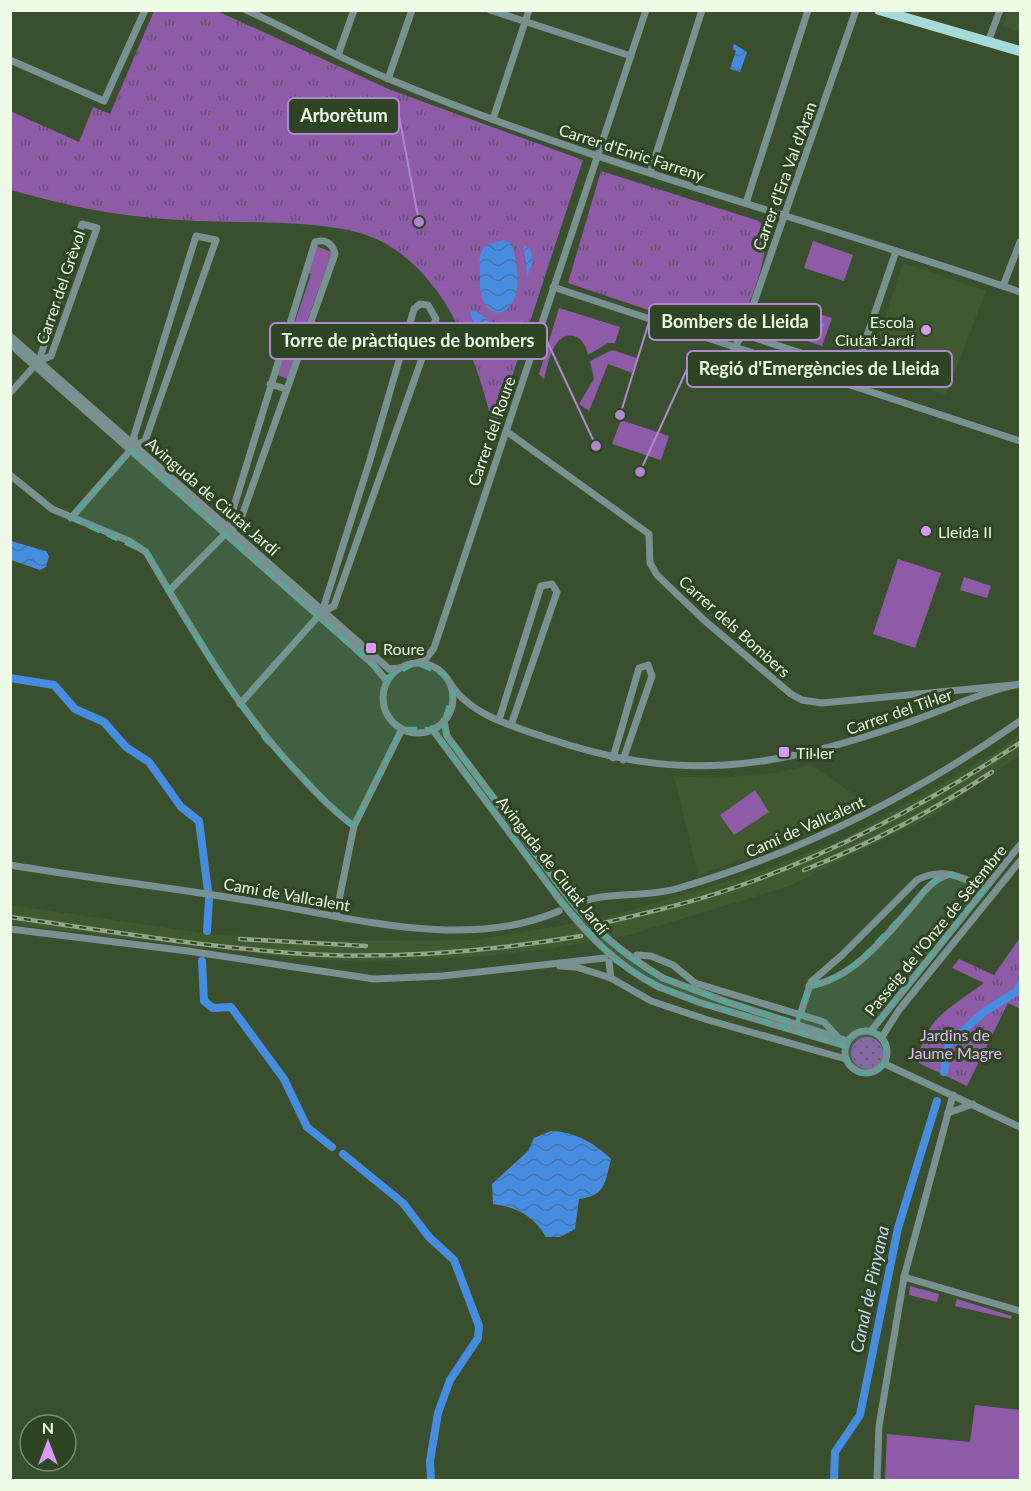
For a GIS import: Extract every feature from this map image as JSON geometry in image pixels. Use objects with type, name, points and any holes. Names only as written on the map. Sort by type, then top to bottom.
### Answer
[{"type":"main road","points":[[879,10],[1020,51]]},
{"type":"street","points":[[10,60],[104,101],[146,10]]},
{"type":"street","name":"Carrer d'Enric Farreny","points":[[246,10],[264,14],[338,55],[388,79],[493,118],[598,156],[786,214],[1020,292]]},
{"type":"street","points":[[338,55],[354,10]]},
{"type":"street","points":[[388,79],[412,10]]},
{"type":"street","points":[[490,10],[631,56]]},
{"type":"street","points":[[493,118],[529,10]]},
{"type":"street","name":"Carrer del Roure","points":[[436,668],[435,648],[646,10]]},
{"type":"street","points":[[650,173],[702,10]]},
{"type":"street","points":[[746,203],[808,10]]},
{"type":"street","name":"Carrer d'Era Val d'Aran","points":[[734,348],[743,334],[856,10]]},
{"type":"street","points":[[988,42],[1000,10]]},
{"type":"street","name":"Carrer del Grèvol","points":[[10,393],[37,364],[51,356],[97,228],[82,224],[37,364]]},
{"type":"street","points":[[70,518],[133,448],[145,441],[216,240],[196,236],[134,436],[133,448]]},
{"type":"street","points":[[169,591],[228,532],[239,524],[335,254],[328,242],[315,242],[270,384],[228,532]]},
{"type":"street","points":[[1003,286],[1020,242]]},
{"type":"street","points":[[743,334],[855,371],[896,251]]},
{"type":"street","points":[[553,287],[1020,441]]},
{"type":"street","points":[[240,704],[321,614],[334,606],[436,320],[428,305],[420,304],[414,309],[370,460],[321,614]]},
{"type":"street","points":[[166,330],[181,335]]},
{"type":"street","name":"Avinguda de Ciutat Jardí","points":[[10,336],[37,364]]},
{"type":"street","name":"Avinguda de Ciutat Jardí","points":[[10,344],[37,364],[321,614],[377,667],[387,681]]},
{"type":"street","points":[[270,384],[286,389]]},
{"type":"street","name":"Carrer dels Bombers","points":[[506,431],[649,534],[650,563],[657,575],[773,679],[802,700],[822,703],[1016,685]]},
{"type":"street","points":[[370,460],[384,464]]},
{"type":"street","points":[[10,476],[52,509],[129,541],[146,552],[240,704],[266,740],[315,792],[354,826]]},
{"type":"street","points":[[499,720],[541,586],[552,584],[557,592],[512,725]]},
{"type":"street","name":"Avinguda de Ciutat Jardí","points":[[321,614],[389,669],[400,668]]},
{"type":"street","points":[[416,663],[436,668],[451,684],[453,693],[450,711],[444,721],[432,729],[412,732],[402,729],[393,722],[383,703],[387,681],[400,668],[416,663],[424,661],[435,648]]},
{"type":"street","points":[[613,758],[639,668],[648,665],[652,676],[623,760]]},
{"type":"street","name":"Carrer del Til·ler","points":[[451,684],[458,696],[472,706],[499,720],[571,747],[623,760],[703,767],[785,759],[835,747],[1016,685]]},
{"type":"street","points":[[450,711],[472,706]]},
{"type":"street","name":"Avinguda de Ciutat Jardí","points":[[444,721],[447,735],[453,744],[563,890],[598,932],[627,956],[663,978],[727,1002],[836,1035],[847,1043]]},
{"type":"street","name":"Camí de Vallcalent","points":[[580,902],[619,895],[666,892],[783,852],[926,784],[1020,721]]},
{"type":"street","points":[[336,915],[354,826],[402,729]]},
{"type":"street","name":"Avinguda de Ciutat Jardí","points":[[432,729],[555,895],[587,934],[616,961],[658,987],[701,1003],[847,1043]]},
{"type":"street","name":"Passeig de l'Onze de Setembre","points":[[871,1031],[1020,845]]},
{"type":"street","name":"Passeig de l'Onze de Setembre","points":[[882,1037],[899,1010],[1020,861]]},
{"type":"street","name":"Camí de Vallcalent","points":[[10,865],[336,915],[399,928],[433,930],[511,925],[559,911]]},
{"type":"street","points":[[800,1015],[809,986],[911,884],[935,873],[952,874],[985,889]]},
{"type":"street","points":[[809,986],[836,977],[860,961],[936,879],[952,874]]},
{"type":"street","points":[[10,929],[188,951],[374,979],[442,976],[607,960],[611,978]]},
{"type":"street","points":[[637,955],[651,956],[673,964],[695,982],[824,1022],[836,1035]]},
{"type":"street","points":[[546,965],[576,967],[611,978],[651,1001],[846,1059],[854,1070],[867,1074],[874,1073],[885,1064],[888,1050],[882,1037],[871,1031],[858,1032],[847,1043],[846,1059]]},
{"type":"street","points":[[885,1064],[1020,1127]]},
{"type":"street","points":[[876,1480],[879,1426],[904,1277],[953,1095]]},
{"type":"street","points":[[948,1113],[973,1104]]},
{"type":"street","points":[[904,1277],[1020,1311]]},
{"type":"highlighted area","points":[[131,450],[387,678],[416,663],[445,675],[453,693],[444,721],[447,736],[577,908],[627,956],[663,978],[727,1002],[797,1023],[809,986],[836,977],[860,961],[936,879],[952,874],[985,889],[872,1030],[886,1043],[885,1064],[874,1073],[860,1073],[849,1065],[844,1045],[701,1003],[659,987],[616,961],[556,895],[432,729],[402,729],[354,826],[343,818],[266,740],[222,679],[146,552],[71,518]]},
{"type":"shaded area","points":[[1008,11],[1020,11],[1020,32],[1002,26]]},
{"type":"shaded area","name":"Escola Ciutat Jardí","points":[[903,263],[986,291],[946,395],[868,369]]},
{"type":"shaded area","points":[[1020,734],[1020,755],[934,815],[789,886],[629,935],[555,948],[477,957],[367,962],[294,958],[11,924],[11,905],[208,934],[327,941],[474,940],[560,926],[632,910],[758,872],[847,837],[993,754]]},
{"type":"shaded area","points":[[811,765],[871,806],[698,876],[674,776],[718,778],[775,773]]},
{"type":"green space","points":[[154,11],[217,11],[391,90],[583,160],[494,432],[477,370],[448,308],[429,281],[406,258],[379,240],[348,230],[306,224],[158,219],[73,206],[11,190],[10,111],[79,142],[93,107],[110,114]]},
{"type":"green space","points":[[601,171],[759,221],[764,231],[763,261],[752,297],[732,338],[568,283]]},
{"type":"green space","points":[[813,241],[853,255],[844,281],[804,268]]},
{"type":"green space","points":[[316,246],[332,252],[304,330],[301,330],[292,356],[295,357],[288,379],[277,375],[311,274],[308,273]]},
{"type":"green space","points":[[791,305],[832,318],[822,346],[782,333]]},
{"type":"green space","points":[[559,308],[620,327],[615,343],[608,343],[588,355],[584,344],[577,337],[567,336],[561,339],[553,350],[544,379],[539,374]]},
{"type":"green space","points":[[612,350],[637,358],[632,373],[608,364],[589,411],[579,404],[594,379],[590,361]]},
{"type":"green space","points":[[621,420],[669,436],[661,460],[612,444]]},
{"type":"green space","points":[[898,559],[941,573],[915,648],[873,634]]},
{"type":"green space","points":[[964,577],[991,586],[987,598],[960,590]]},
{"type":"green space","points":[[755,790],[769,812],[734,835],[720,815]]},
{"type":"green space","name":"Jardins de Jaume Magre","points":[[1020,938],[1020,1009],[1008,1003],[967,1086],[919,1063],[925,1036],[932,1025],[941,1015],[984,983],[952,968],[959,959],[994,975]]},
{"type":"green space","points":[[867,1037],[879,1041],[883,1053],[879,1065],[867,1069],[855,1065],[851,1053],[855,1041]]},
{"type":"green space","points":[[910,1286],[939,1294],[937,1302],[909,1295]]},
{"type":"green space","points":[[957,1299],[1012,1316],[1011,1319],[955,1306]]},
{"type":"green space","points":[[975,1405],[1020,1410],[1020,1480],[885,1480],[887,1434],[970,1442]]},
{"type":"water","points":[[734,44],[747,52],[740,72],[730,69],[736,51],[733,49]]},
{"type":"water","points":[[503,240],[510,242],[513,248],[517,287],[507,309],[500,312],[492,311],[485,305],[481,293],[480,260],[481,252],[486,245]]},
{"type":"water","points":[[524,245],[530,249],[533,261],[527,277]]},
{"type":"water","points":[[472,309],[493,323],[509,324],[505,329],[502,344],[492,347],[485,341],[470,314]]},
{"type":"water","points":[[798,316],[824,324],[820,338],[797,330]]},
{"type":"water","points":[[11,541],[46,551],[49,556],[46,567],[40,570],[11,560]]},
{"type":"water","points":[[551,1131],[567,1133],[583,1139],[611,1159],[603,1186],[599,1191],[595,1195],[579,1199],[575,1229],[560,1237],[546,1237],[536,1223],[524,1214],[509,1207],[493,1204],[492,1184],[528,1151],[534,1138]]},
{"type":"waterway","name":"Canal de Pinyana","points":[[10,678],[54,685],[75,709],[104,722],[126,747],[149,762],[181,807],[199,821],[208,891]]},
{"type":"waterway","name":"Canal de Pinyana","points":[[207,931],[209,899]]},
{"type":"waterway","name":"Canal de Pinyana","points":[[202,961],[204,1001],[213,1008],[231,1007],[284,1079],[307,1127],[332,1147]]},
{"type":"waterway","name":"Canal de Pinyana","points":[[944,1072],[949,1043],[985,1011],[1018,991],[1020,985]]},
{"type":"waterway","name":"Canal de Pinyana","points":[[834,1480],[835,1452],[860,1415],[898,1228],[937,1101]]},
{"type":"waterway","name":"Canal de Pinyana","points":[[343,1154],[403,1203],[429,1237],[454,1260],[479,1326],[478,1338],[450,1380],[438,1413],[430,1461],[431,1480]]},
{"type":"railway","points":[[599,924],[715,894],[823,852],[924,802],[1020,743]]},
{"type":"railway","points":[[804,870],[901,826],[992,772]]},
{"type":"railway","points":[[10,917],[208,945],[327,955],[454,952],[581,936]]},
{"type":"railway","points":[[240,939],[366,946]]},
{"type":"place","name":"Arborètum","points":[[419,222]]},
{"type":"place","name":"Escola Ciutat Jardí","points":[[926,330]]},
{"type":"place","name":"Bombers de Lleida","points":[[620,415]]},
{"type":"place","name":"Torre de pràctiques de bombers","points":[[596,446]]},
{"type":"place","name":"Regió d'Emergències de Lleida","points":[[640,472]]},
{"type":"place","name":"Lleida II","points":[[926,531]]},
{"type":"place","name":"Roure","points":[[371,648]]},
{"type":"place","name":"Til·ler","points":[[784,752]]}]
